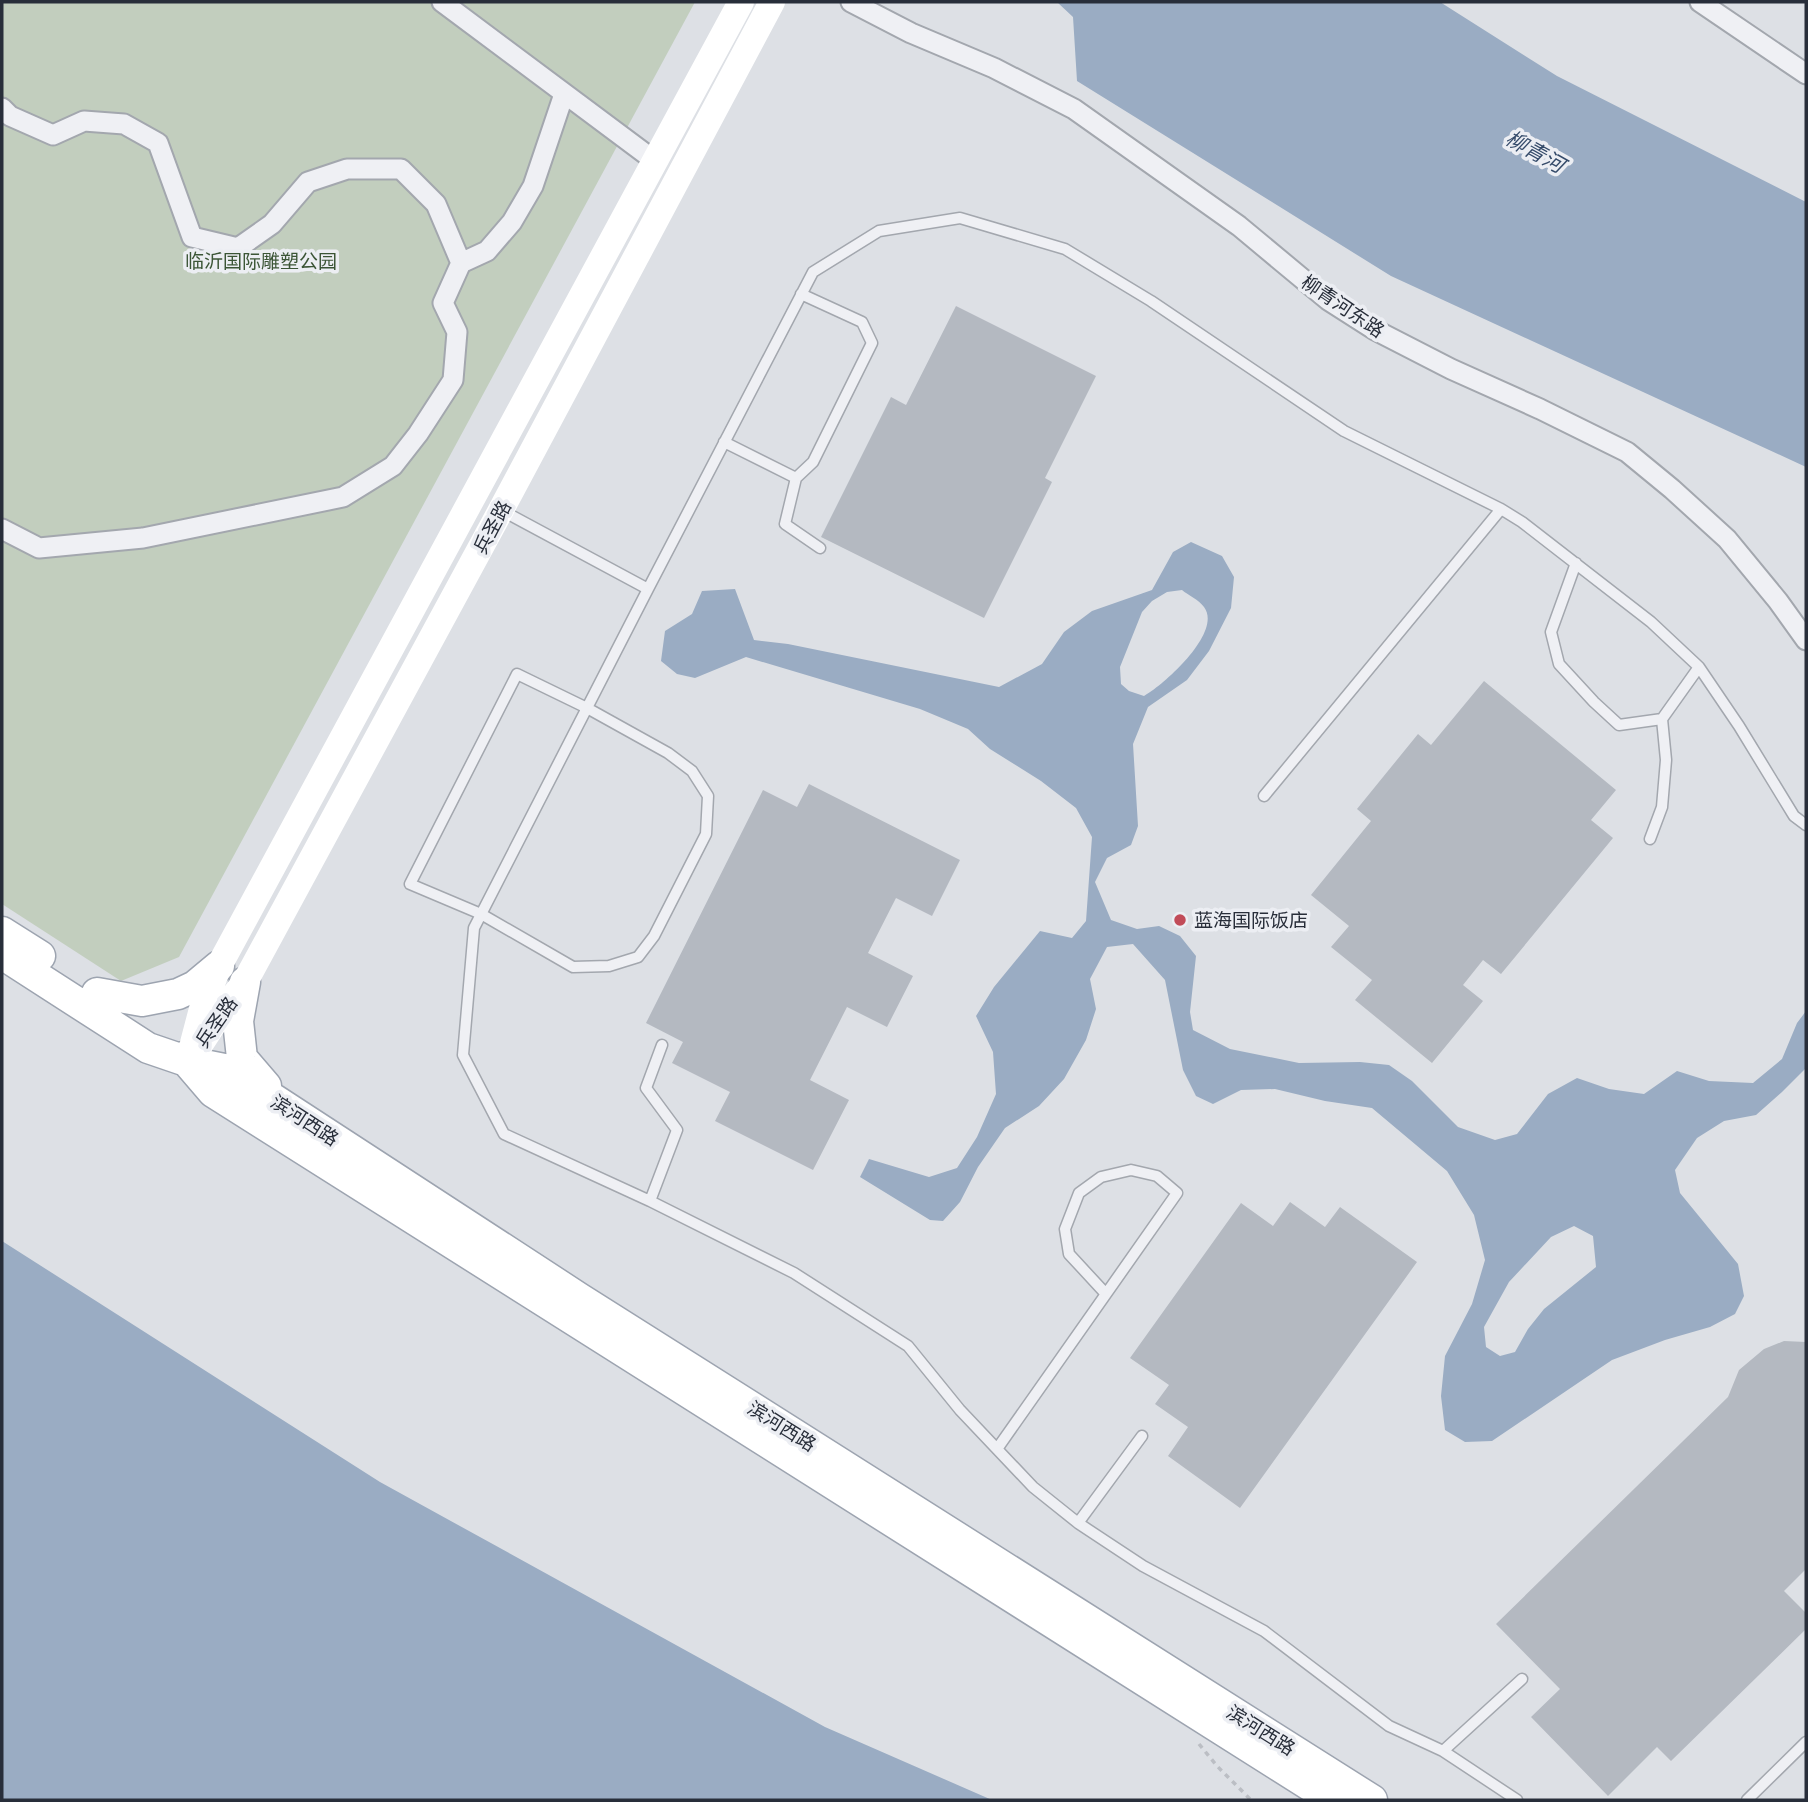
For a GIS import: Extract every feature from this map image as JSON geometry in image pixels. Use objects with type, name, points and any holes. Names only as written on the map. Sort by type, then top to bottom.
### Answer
[{"type":"main road","name":"兵圣路","points":[[189,1062],[203,1004],[219,966],[741,2]]},
{"type":"main road","name":"兵圣路","points":[[189,1062],[224,1008],[245,982],[772,2]]},
{"type":"main road","name":"滨河西路","points":[[2,932],[155,1029],[189,1062],[213,1091],[1333,1800]]},
{"type":"main road","name":"滨河西路","points":[[2,954],[148,1048],[189,1062],[229,1070],[579,1298],[1372,1800]]},
{"type":"main road","points":[[97,993],[142,1001],[178,994],[195,986],[219,966]]},
{"type":"main road","points":[[245,982],[237,1021],[242,1058],[282,1105]]},
{"type":"street","points":[[442,2],[655,161]]},
{"type":"street","name":"柳青河东路","points":[[851,2],[911,33],[994,68],[1074,108],[1239,226],[1328,300],[1375,330],[1627,452],[1727,539],[1806,639]]},
{"type":"street","points":[[1700,2],[1806,74]]},
{"type":"street","points":[[2,529],[39,548],[143,538],[343,497],[393,466],[418,434],[453,380],[457,332],[443,303],[461,262],[487,251],[512,222],[533,186],[564,94]]},
{"type":"street","points":[[2,108],[10,116],[53,135],[84,121],[124,124],[158,143],[192,237],[239,248],[272,224],[308,182],[347,169],[401,169],[436,204],[461,262]]},
{"type":"lane","points":[[1517,1800],[1443,1751],[1389,1726],[1264,1631],[1143,1566],[1077,1523],[1033,1487],[960,1410],[908,1346],[794,1273],[650,1201],[504,1134],[463,1055],[474,928],[813,272],[879,231],[960,218],[1065,249],[1151,301],[1344,431],[1522,522],[1651,622],[1699,667],[1794,816],[1806,825]]},
{"type":"lane","points":[[801,294],[862,322],[872,343],[813,462],[796,478],[785,524],[820,548]]},
{"type":"lane","points":[[724,442],[796,478]]},
{"type":"lane","points":[[1264,796],[1501,509]]},
{"type":"lane","points":[[501,510],[648,589]]},
{"type":"lane","points":[[1576,563],[1551,632],[1559,664],[1594,702],[1619,724],[1662,719]]},
{"type":"lane","points":[[1650,839],[1662,807],[1665,760],[1662,719],[1699,667]]},
{"type":"lane","points":[[517,674],[587,708],[668,753],[691,771],[708,796],[706,834],[654,936],[638,957],[609,966],[573,967],[481,914],[410,884],[517,674]]},
{"type":"lane","points":[[650,1201],[677,1130],[646,1087],[662,1045]]},
{"type":"lane","points":[[997,1449],[1106,1294],[1177,1193],[1157,1176],[1131,1170],[1101,1177],[1079,1193],[1065,1229],[1069,1254],[1106,1294]]},
{"type":"lane","points":[[1077,1523],[1142,1436]]},
{"type":"lane","points":[[1443,1751],[1522,1679]]},
{"type":"lane","points":[[1747,1800],[1806,1742]]},
{"type":"path","points":[[1195,1739],[1251,1800]]},
{"type":"green space","name":"临沂国际雕塑公园","points":[[2,2],[695,2],[179,957],[121,981],[2,904]]},
{"type":"water","name":"柳青河","points":[[1057,2],[1440,2],[1557,76],[1806,202],[1806,467],[1391,276],[1077,81],[1073,17]]},
{"type":"water","points":[[1191,542],[1222,556],[1234,577],[1231,608],[1209,651],[1187,680],[1148,707],[1133,744],[1138,826],[1131,845],[1107,858],[1095,882],[1111,920],[1137,929],[1159,926],[1180,936],[1196,956],[1190,1012],[1193,1030],[1230,1049],[1299,1063],[1360,1062],[1389,1065],[1412,1081],[1458,1127],[1495,1140],[1517,1134],[1548,1094],[1577,1078],[1609,1089],[1644,1094],[1677,1071],[1709,1081],[1753,1083],[1782,1059],[1797,1023],[1806,1011],[1806,1068],[1756,1115],[1724,1121],[1697,1138],[1675,1170],[1680,1193],[1738,1264],[1744,1296],[1735,1314],[1710,1327],[1612,1360],[1492,1441],[1465,1442],[1445,1430],[1441,1396],[1445,1356],[1472,1304],[1485,1260],[1474,1215],[1447,1171],[1372,1108],[1325,1101],[1275,1089],[1241,1090],[1213,1104],[1196,1096],[1183,1070],[1165,980],[1133,944],[1107,947],[1090,979],[1096,1009],[1086,1040],[1064,1079],[1039,1106],[1005,1128],[978,1167],[960,1202],[943,1221],[930,1220],[860,1177],[869,1159],[929,1177],[957,1168],[977,1137],[996,1094],[993,1052],[976,1016],[994,987],[1040,931],[1072,938],[1086,921],[1092,837],[1076,808],[1041,781],[990,749],[968,729],[920,709],[746,657],[695,678],[677,674],[661,661],[665,631],[692,614],[702,591],[735,589],[754,640],[788,644],[999,687],[1042,664],[1064,632],[1092,611],[1152,590],[1173,552]],"holes":[[[1182,590],[1202,604],[1208,618],[1199,643],[1177,670],[1153,690],[1144,696],[1129,691],[1121,684],[1120,667],[1142,612],[1152,601],[1167,592]],[[1574,1226],[1593,1236],[1596,1267],[1544,1309],[1515,1352],[1500,1356],[1486,1347],[1484,1327],[1509,1282],[1551,1237]]]},
{"type":"water","points":[[2,1241],[380,1482],[825,1727],[992,1800],[2,1800]]},
{"type":"building","points":[[956,306],[1096,376],[1045,478],[1052,482],[984,618],[821,537],[891,397],[906,405]]},
{"type":"building","points":[[1484,681],[1616,790],[1591,820],[1613,838],[1501,974],[1483,960],[1463,985],[1483,1001],[1432,1063],[1355,1000],[1372,980],[1331,947],[1349,926],[1311,895],[1371,821],[1357,809],[1418,734],[1431,745]]},
{"type":"building","points":[[809,784],[960,860],[932,916],[896,898],[868,953],[913,976],[887,1027],[847,1007],[810,1080],[849,1100],[813,1170],[715,1121],[730,1092],[672,1063],[683,1042],[646,1023],[763,790],[797,807]]},
{"type":"building","points":[[1290,1202],[1325,1227],[1340,1207],[1417,1262],[1240,1508],[1168,1456],[1188,1427],[1155,1404],[1169,1385],[1130,1358],[1241,1203],[1273,1226]]},
{"type":"building","points":[[1784,1341],[1806,1342],[1806,1569],[1784,1591],[1806,1613],[1806,1629],[1671,1761],[1657,1747],[1608,1796],[1531,1717],[1560,1689],[1496,1624],[1728,1397],[1739,1370],[1764,1349]]},
{"type":"place","name":"蓝海国际饭店","points":[[1180,920]]}]
